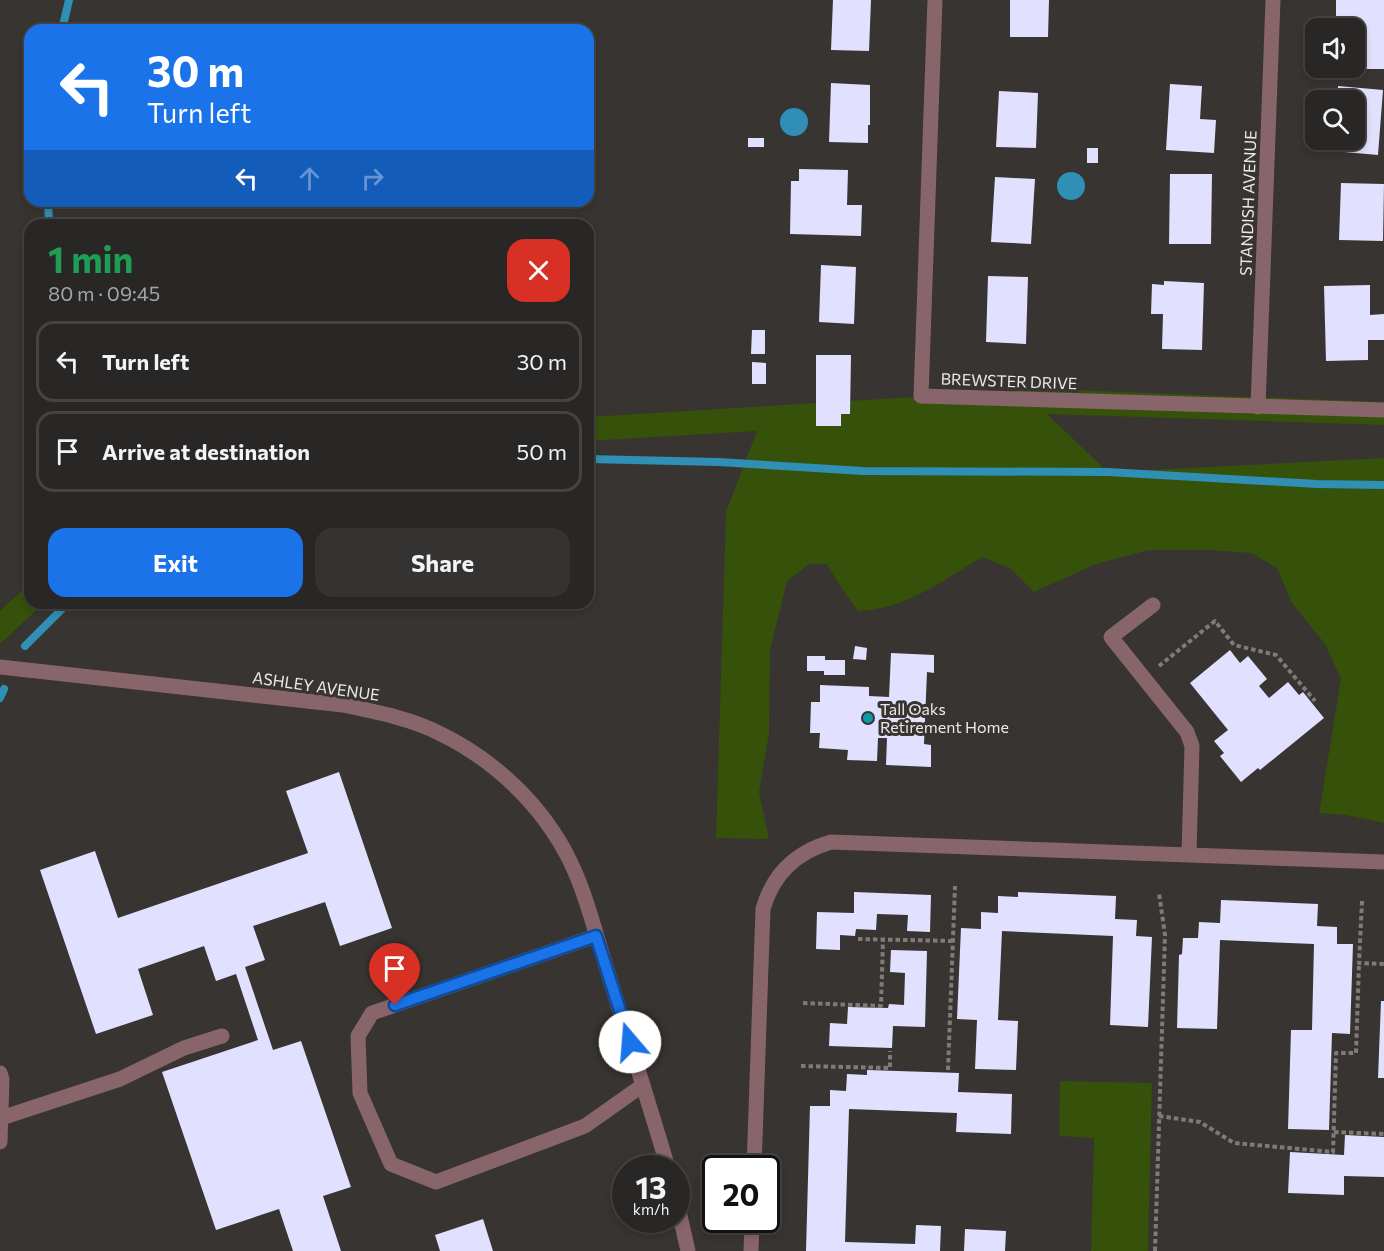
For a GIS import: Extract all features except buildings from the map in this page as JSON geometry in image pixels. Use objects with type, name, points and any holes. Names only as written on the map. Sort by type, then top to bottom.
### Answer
[{"type":"street","name":"BREWSTER DRIVE","points":[[935,0],[921,396],[1384,410]]},
{"type":"street","name":"STANDISH AVENUE","points":[[1258,407],[1273,0]]},
{"type":"street","points":[[1153,605],[1111,637],[1187,732],[1192,746],[1189,854]]},
{"type":"street","name":"ASHLEY AVENUE","points":[[0,667],[343,705],[393,716],[440,733],[488,763],[522,792],[549,823],[571,862],[644,1084],[664,1155]]},
{"type":"street","points":[[754,1155],[763,909],[774,883],[787,865],[817,846],[831,842],[1384,861]]},
{"type":"street","points":[[596,936],[372,1013],[358,1036],[360,1093],[391,1164],[436,1182],[585,1126],[644,1084]]},
{"type":"street","points":[[1,1118],[120,1079],[184,1048],[222,1036]]},
{"type":"street","points":[[0,1073],[2,1079],[0,1142]]},
{"type":"street","points":[[684,1233],[688,1251]]},
{"type":"street","points":[[751,1251],[752,1233]]},
{"type":"path","points":[[1144,678],[1215,621],[1234,645],[1276,655],[1315,701]]},
{"type":"path","points":[[948,1070],[955,886]]},
{"type":"path","points":[[1155,1251],[1165,935],[1159,893]]},
{"type":"path","points":[[1159,1116],[1200,1122],[1234,1143],[1333,1152],[1336,1053],[1356,1053],[1362,901]]},
{"type":"path","points":[[858,939],[953,941]]},
{"type":"path","points":[[803,1003],[881,1006],[884,940]]},
{"type":"path","points":[[1359,963],[1384,964]]},
{"type":"path","points":[[801,1066],[890,1068],[890,1051]]},
{"type":"path","points":[[1334,1132],[1384,1134]]},
{"type":"green space","points":[[1046,389],[1384,402],[1384,425],[1047,414],[1108,472],[1384,458],[1384,823],[1346,815],[1319,813],[1341,679],[1325,644],[1292,603],[1277,568],[1251,553],[1149,550],[1096,564],[1034,592],[1011,569],[982,557],[907,600],[858,611],[827,564],[809,564],[787,581],[770,650],[769,733],[759,792],[769,839],[716,838],[726,512],[757,431],[594,441],[594,417]]},
{"type":"green space","points":[[24,589],[24,609],[38,609],[0,644],[0,611]]},
{"type":"green space","points":[[1060,1081],[1152,1083],[1148,1251],[1091,1251],[1094,1138],[1059,1136]]},
{"type":"water","points":[[794,108],[804,112],[808,122],[804,132],[794,136],[784,132],[780,122],[784,112]]},
{"type":"water","points":[[1071,172],[1081,176],[1085,186],[1081,196],[1071,200],[1061,196],[1057,186],[1061,176]]},
{"type":"waterway","points":[[63,24],[69,0]]},
{"type":"waterway","points":[[48,207],[49,219]]},
{"type":"waterway","points":[[594,459],[718,462],[863,471],[1108,472],[1317,484],[1384,485]]},
{"type":"waterway","points":[[25,646],[62,609]]},
{"type":"waterway","points":[[0,698],[4,689]]},
{"type":"place","name":"Tall Oaks Retirement Home","points":[[868,718]]},
{"type":"route","points":[[395,1005],[596,936],[630,1042]]}]
